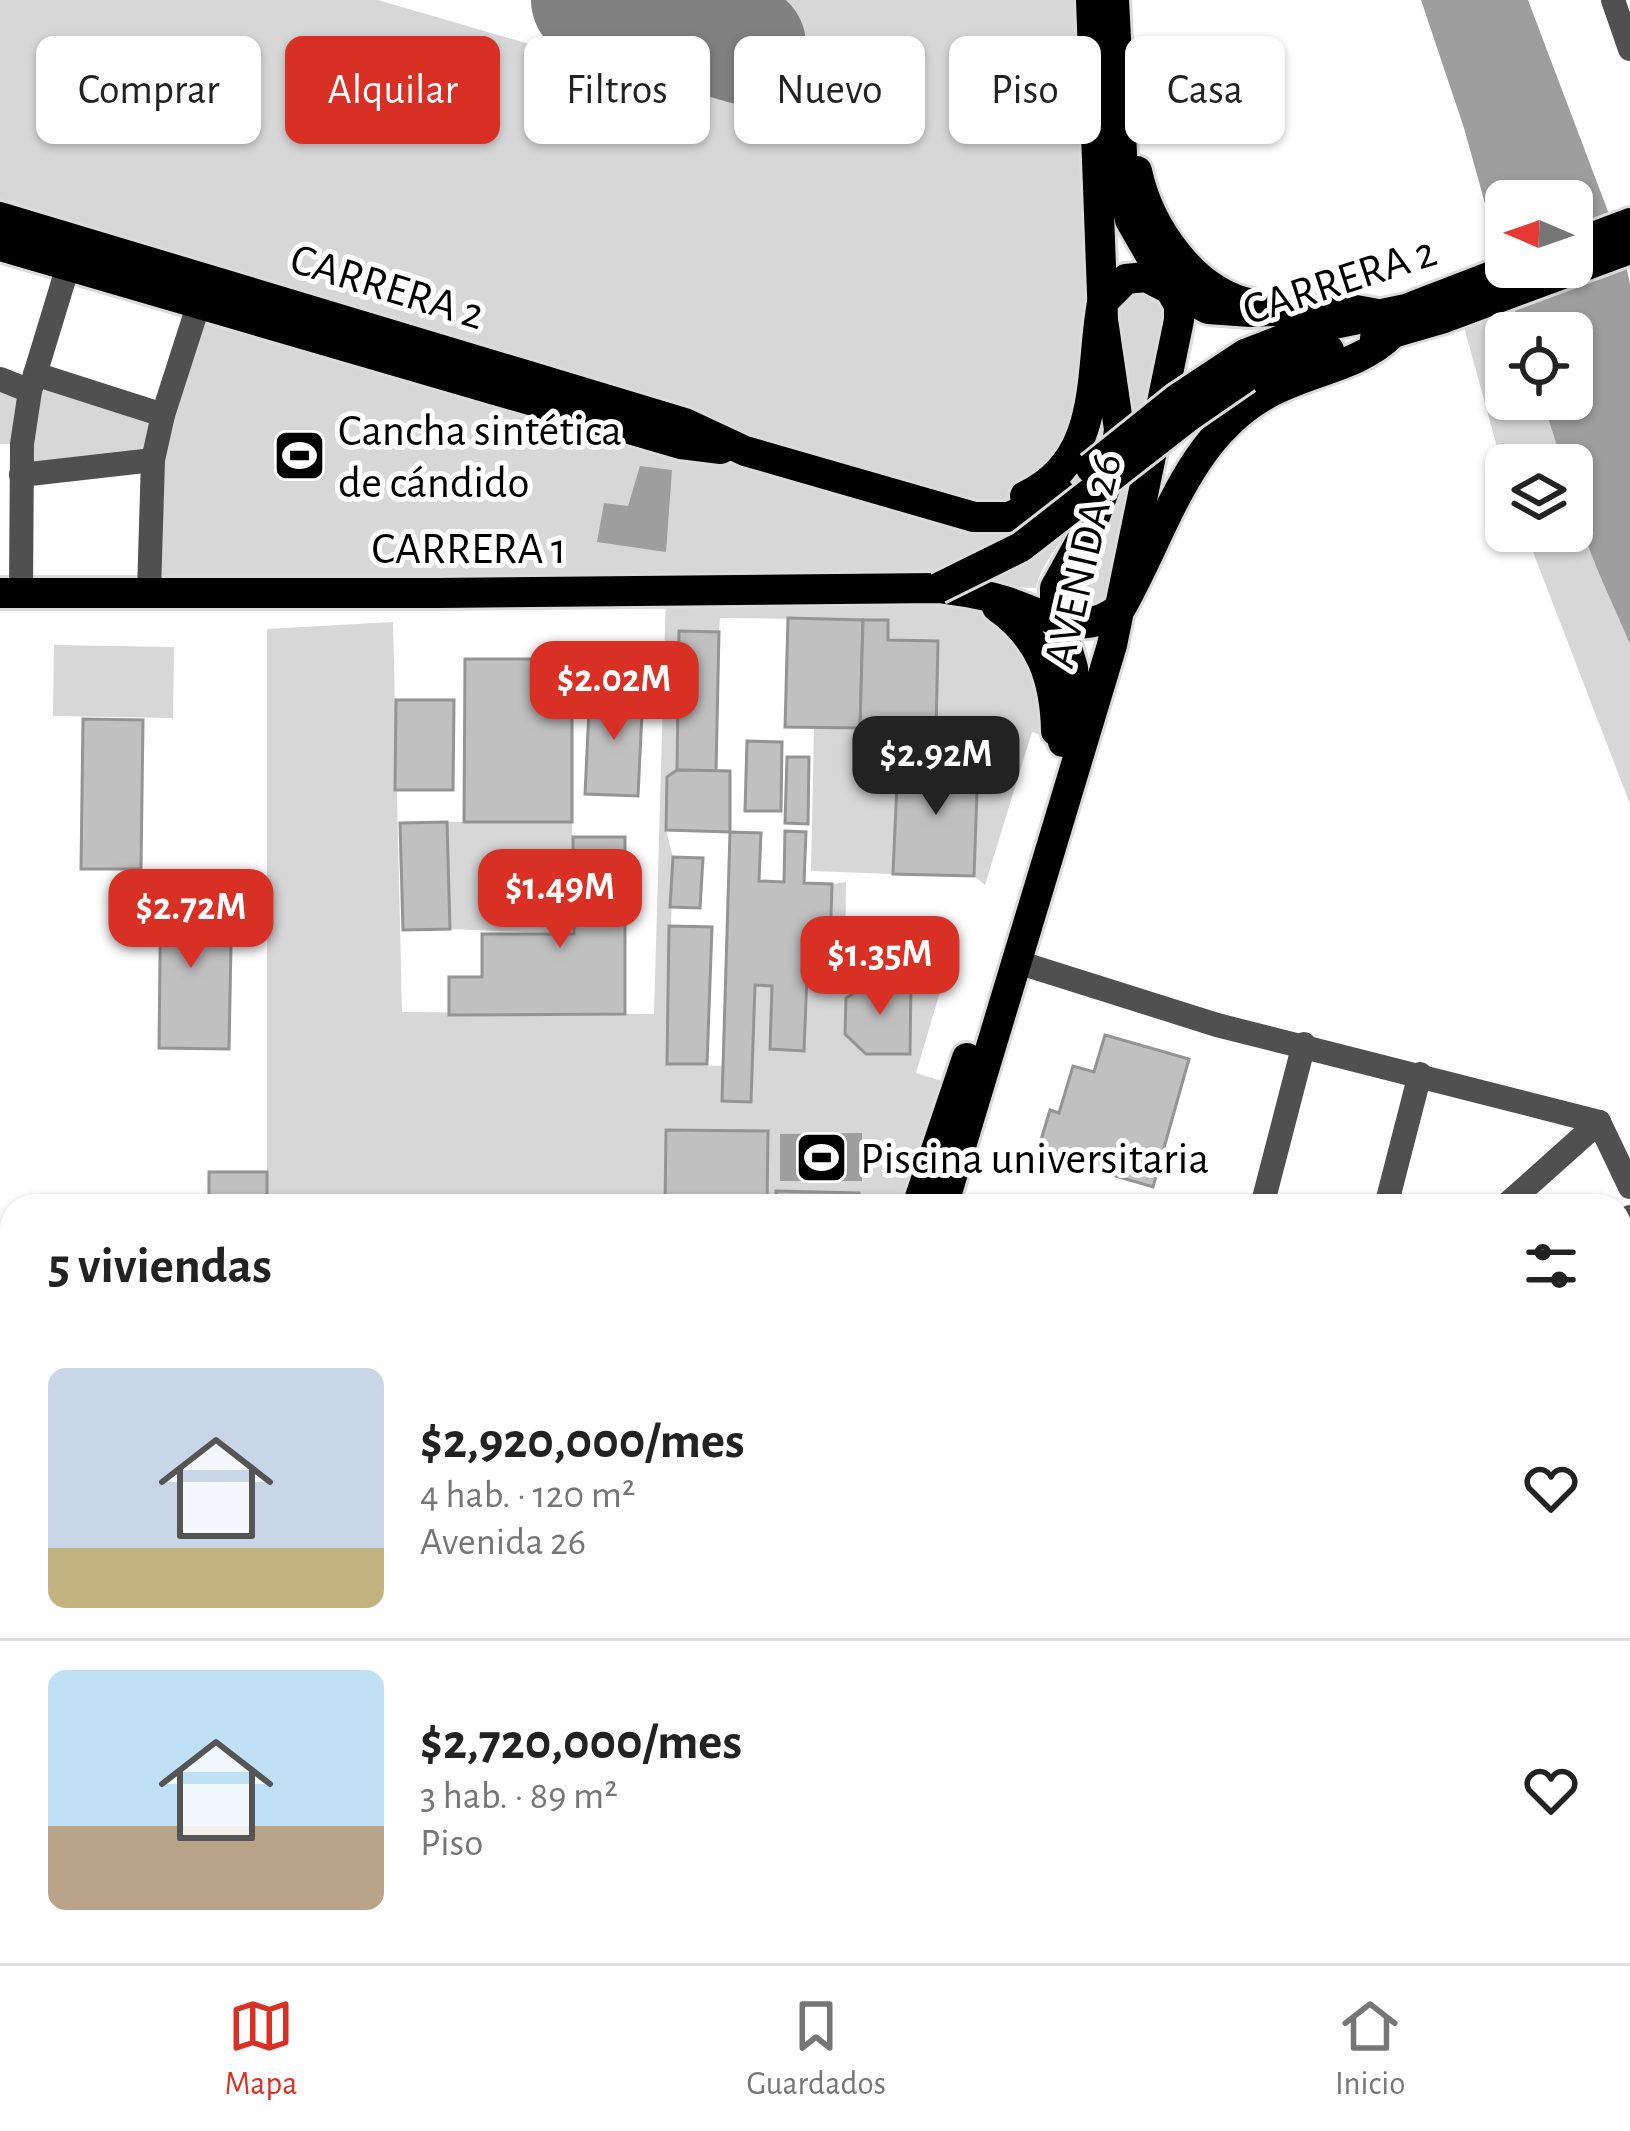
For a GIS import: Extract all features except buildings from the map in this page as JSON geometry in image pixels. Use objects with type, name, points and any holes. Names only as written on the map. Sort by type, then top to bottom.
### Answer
[{"type":"main road","name":"AVENIDA 26","points":[[921,1194],[1056,767],[1075,692],[1055,588],[1096,514],[1118,445],[1116,395],[1102,303],[1091,0]]},
{"type":"main road","name":"AVENIDA 26","points":[[947,1194],[1122,606],[1139,499],[1179,320],[1178,305],[1143,247],[1127,206],[1118,132],[1114,0]]},
{"type":"main road","points":[[1115,35],[1129,87],[1138,179],[1158,227],[1186,263],[1220,292],[1247,303],[1300,310]]},
{"type":"main road","name":"CARRERA 2","points":[[0,217],[662,416],[745,451],[974,518],[1009,517],[1060,493],[1177,399],[1246,366],[1285,362],[1485,280]]},
{"type":"main road","points":[[1593,237],[1630,223]]},
{"type":"main road","name":"CARRERA 2","points":[[0,246],[681,444],[745,451]]},
{"type":"main road","name":"CARRERA 2","points":[[1394,319],[1444,318],[1630,249]]},
{"type":"main road","points":[[943,508],[1013,502],[1040,489],[1066,461],[1085,429],[1092,405],[1102,303],[1118,284],[1146,277],[1208,309],[1345,308],[1394,319],[1380,346],[1267,394],[1227,424],[1184,479],[1122,606],[1086,626],[1060,623]]},
{"type":"main road","name":"CARRERA 2","points":[[938,588],[1021,547],[1246,366]]},
{"type":"main road","name":"CARRERA 1","points":[[10,593],[938,588],[978,593],[1060,623]]},
{"type":"main road","points":[[978,593],[1031,637],[1048,667],[1054,695],[1056,767]]},
{"type":"street","points":[[1613,0],[1630,49]]},
{"type":"street","points":[[10,593],[21,475],[11,445],[68,266]]},
{"type":"street","points":[[149,591],[153,460],[199,303]]},
{"type":"street","points":[[0,379],[33,382],[163,415]]},
{"type":"street","points":[[21,475],[153,460]]},
{"type":"street","points":[[1014,962],[1217,1025],[1599,1121]]},
{"type":"street","points":[[1265,1194],[1304,1044]]},
{"type":"street","points":[[1389,1194],[1420,1074]]},
{"type":"street","points":[[1599,1121],[1630,1187]]},
{"type":"street","points":[[1518,1194],[1599,1121]]},
{"type":"shaded area","points":[[0,0],[378,0],[524,42],[524,144],[710,144],[710,97],[732,103],[734,97],[734,144],[925,144],[925,36],[754,36],[766,0],[1079,0],[1081,36],[949,36],[949,144],[1086,144],[1097,373],[1049,501],[1103,435],[1080,506],[1036,588],[944,585],[1004,615],[1028,639],[1063,741],[1032,732],[985,885],[974,876],[977,763],[898,761],[893,874],[811,871],[814,727],[936,730],[938,641],[888,640],[888,620],[720,618],[719,632],[679,632],[677,770],[667,778],[666,830],[673,857],[667,1064],[723,1066],[722,1101],[755,985],[772,986],[770,1049],[804,1050],[807,976],[829,976],[832,884],[846,882],[845,966],[947,968],[916,1073],[958,1086],[921,1194],[267,1194],[267,629],[393,622],[402,1012],[654,1014],[666,593],[153,590],[155,457],[22,474],[23,444],[0,444],[0,379],[35,376],[165,417],[195,303],[0,217]]},
{"type":"shaded area","points":[[1421,0],[1528,0],[1623,251],[1630,284],[1630,644],[1591,552],[1593,444],[1556,444],[1549,420],[1593,420],[1593,312],[1515,312],[1508,288],[1593,288],[1593,180],[1485,180],[1485,204]]},
{"type":"shaded area","points":[[1148,290],[1168,308],[1112,594],[1094,611],[1073,608],[1070,590],[1133,439],[1115,309],[1126,294]]},
{"type":"shaded area","points":[[1510,298],[1514,312],[1485,312],[1485,403],[1461,316]]},
{"type":"shaded area","points":[[1490,420],[1549,420],[1556,444],[1496,444]]},
{"type":"shaded area","points":[[640,466],[672,470],[666,552],[597,542],[604,503],[628,506]]},
{"type":"shaded area","points":[[1593,548],[1630,644],[1630,804],[1533,552],[1593,552]]},
{"type":"shaded area","points":[[54,645],[174,647],[173,718],[53,716]]},
{"type":"shaded area","points":[[447,822],[572,822],[574,934],[450,929]]},
{"type":"shaded area","name":"Piscina universitaria","points":[[862,1133],[862,1181],[780,1181],[780,1134]]},
{"type":"runway","points":[[591,0],[734,42]]},
{"type":"place","name":"Cancha sintética de cándido","points":[[299,455]]},
{"type":"place","name":"Piscina universitaria","points":[[821,1157]]}]
